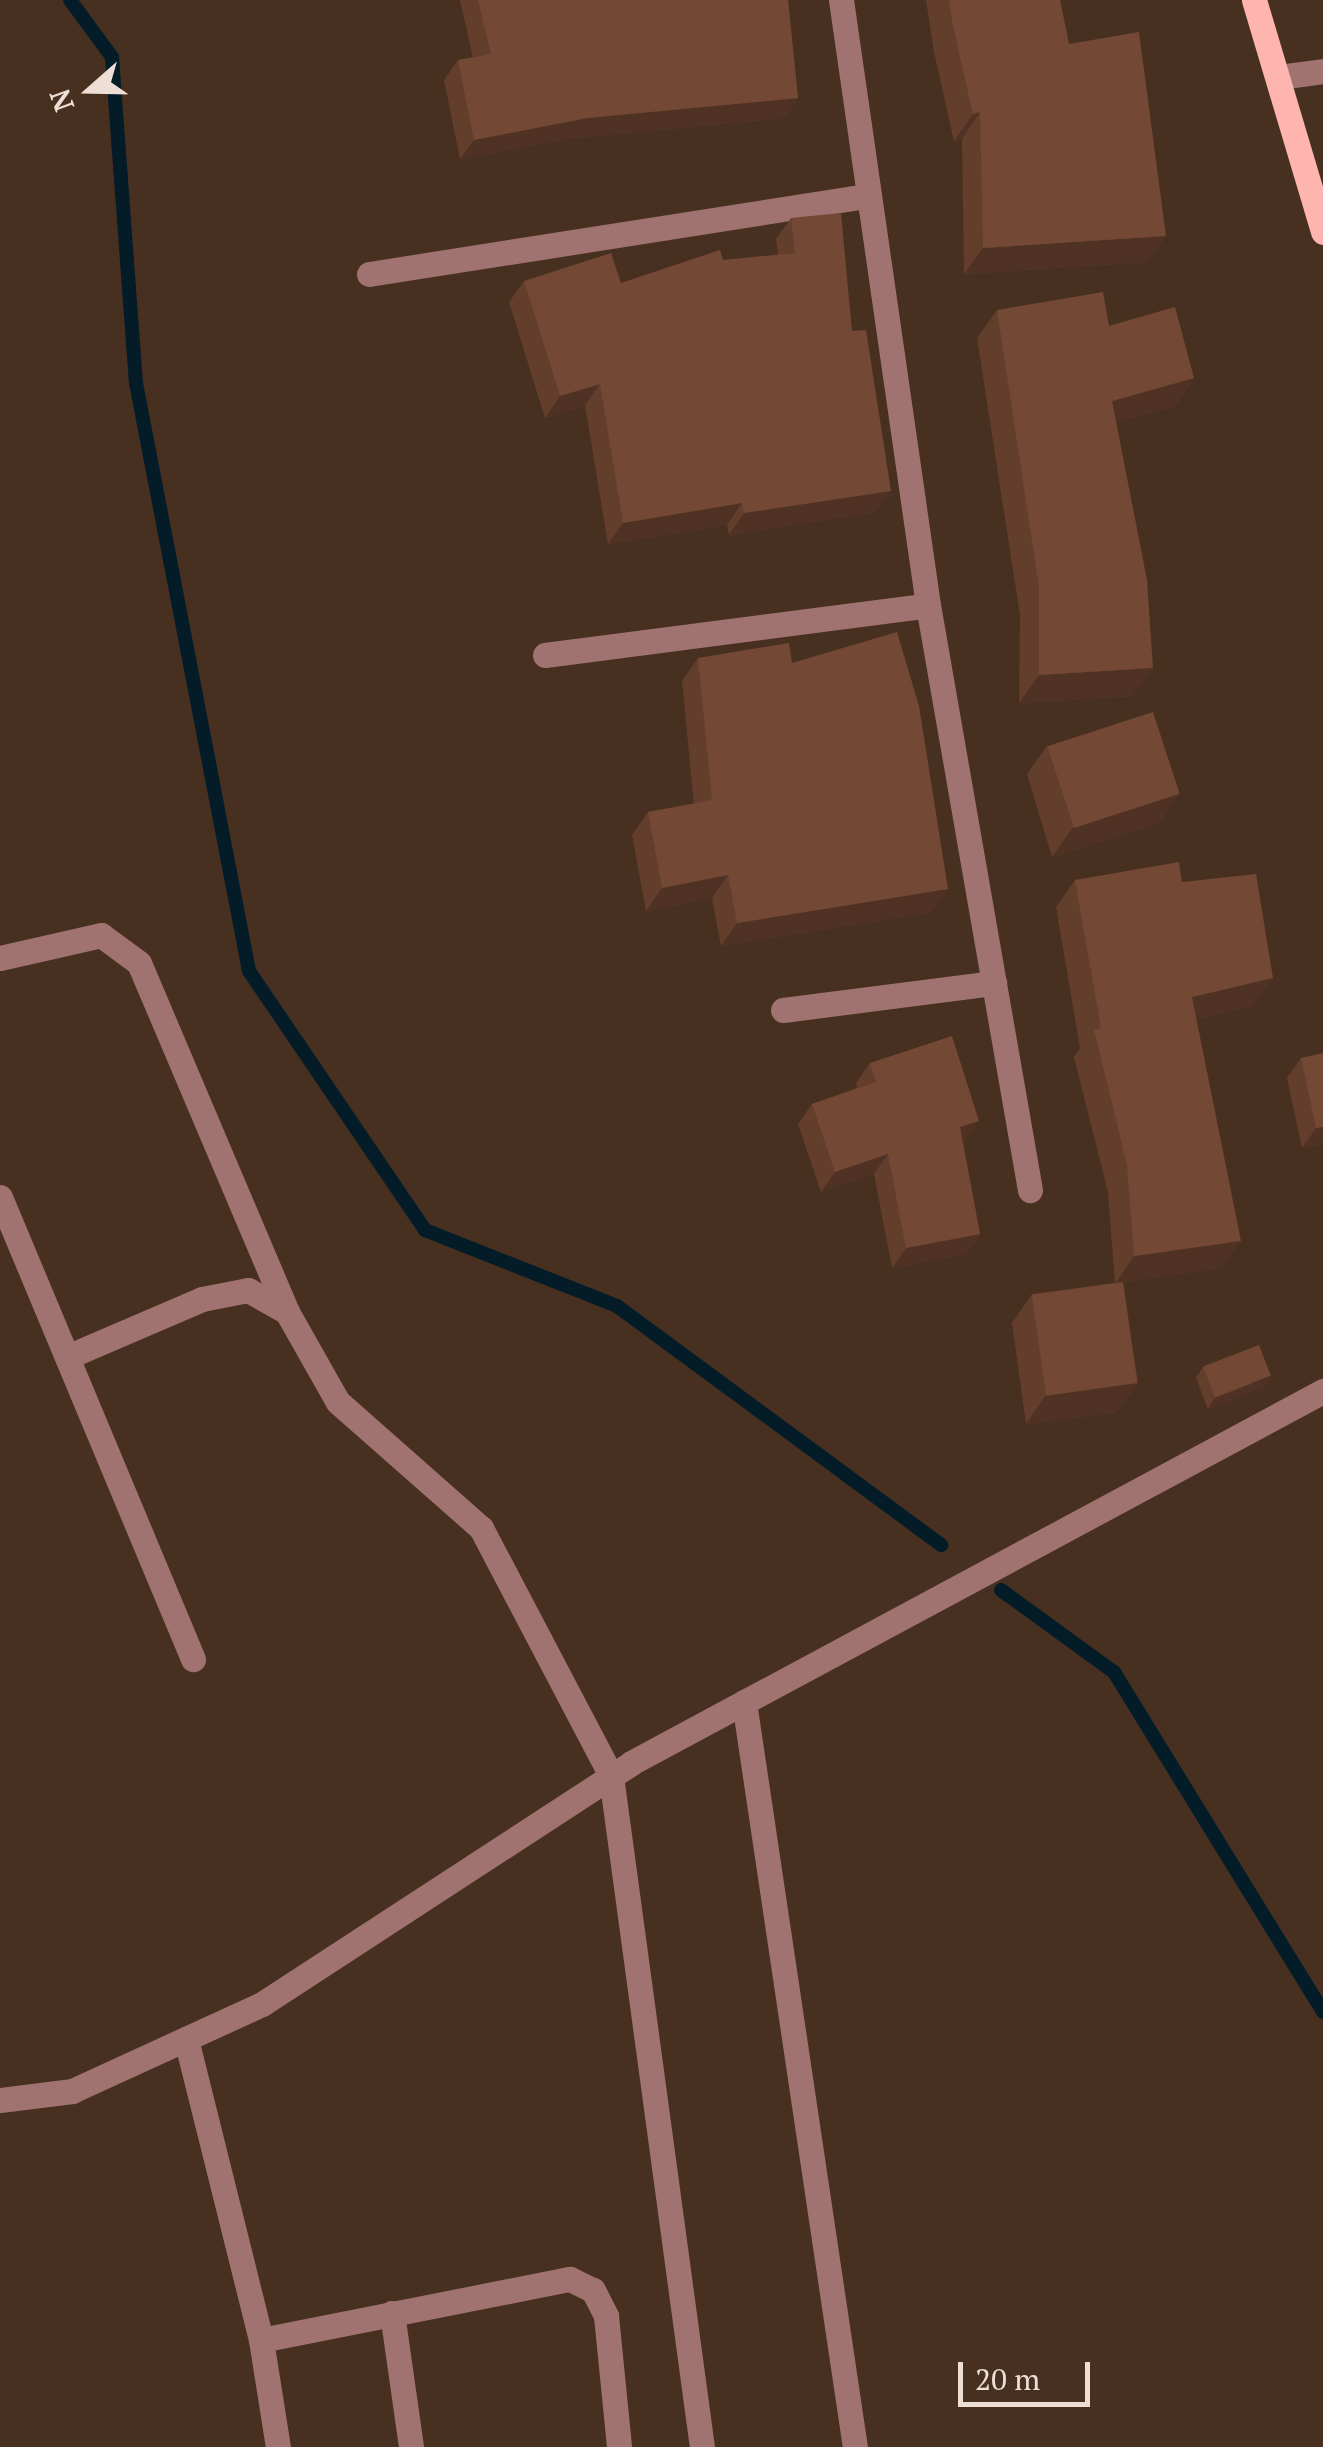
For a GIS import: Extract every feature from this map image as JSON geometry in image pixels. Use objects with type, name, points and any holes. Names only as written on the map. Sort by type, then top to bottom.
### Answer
[{"type":"main road","points":[[1254,0],[1323,232]]},
{"type":"street","points":[[841,0],[866,196],[928,605],[1030,1190]]},
{"type":"street","points":[[1280,77],[1323,71]]},
{"type":"street","points":[[369,274],[866,196]]},
{"type":"street","points":[[545,655],[928,605]]},
{"type":"street","points":[[0,958],[102,936],[139,964],[287,1312],[338,1402],[481,1528],[610,1776],[702,2447]]},
{"type":"street","points":[[782,1010],[994,983]]},
{"type":"street","points":[[0,1197],[194,1659]]},
{"type":"street","points":[[67,1357],[202,1299],[248,1290],[287,1312]]},
{"type":"street","points":[[0,2100],[72,2090],[262,2004],[610,1776],[1323,1392]]},
{"type":"street","points":[[744,1702],[855,2447]]},
{"type":"street","points":[[186,2039],[261,2340],[278,2447]]},
{"type":"street","points":[[261,2340],[570,2279],[593,2290],[606,2316],[619,2447]]},
{"type":"street","points":[[392,2314],[412,2447]]},
{"type":"building","points":[[478,0],[788,0],[798,98],[587,118],[474,140],[458,60],[491,54]]},
{"type":"building","points":[[949,0],[1060,0],[1069,44],[1139,32],[1166,236],[983,248],[980,112],[973,114]]},
{"type":"building","points":[[841,213],[852,331],[866,330],[891,491],[744,513],[742,503],[623,523],[600,384],[560,396],[524,281],[611,253],[621,283],[720,250],[723,260],[795,253],[791,218]]},
{"type":"building","points":[[1103,292],[1109,326],[1175,307],[1194,378],[1112,401],[1147,580],[1153,668],[1039,675],[1039,587],[997,310]]},
{"type":"building","points":[[897,632],[919,706],[948,889],[737,923],[728,875],[662,888],[648,812],[712,800],[698,658],[789,643],[792,663]]},
{"type":"building","points":[[1153,712],[1180,794],[1074,828],[1047,746]]},
{"type":"building","points":[[1179,862],[1182,882],[1256,874],[1273,978],[1192,997],[1241,1241],[1134,1256],[1127,1165],[1094,1030],[1101,1028],[1075,880]]},
{"type":"building","points":[[952,1036],[979,1121],[960,1127],[980,1234],[906,1248],[888,1154],[835,1172],[812,1104],[876,1082],[870,1063]]},
{"type":"building","points":[[1323,1053],[1323,1127],[1316,1128],[1301,1058]]},
{"type":"building","points":[[1123,1282],[1137,1383],[1046,1396],[1032,1295]]},
{"type":"building","points":[[1259,1345],[1271,1376],[1215,1397],[1203,1367]]},
{"type":"waterway","points":[[70,0],[112,57],[136,383],[249,971],[425,1230],[617,1306],[941,1545]]},
{"type":"waterway","points":[[1001,1590],[1114,1672],[1323,2012]]}]
